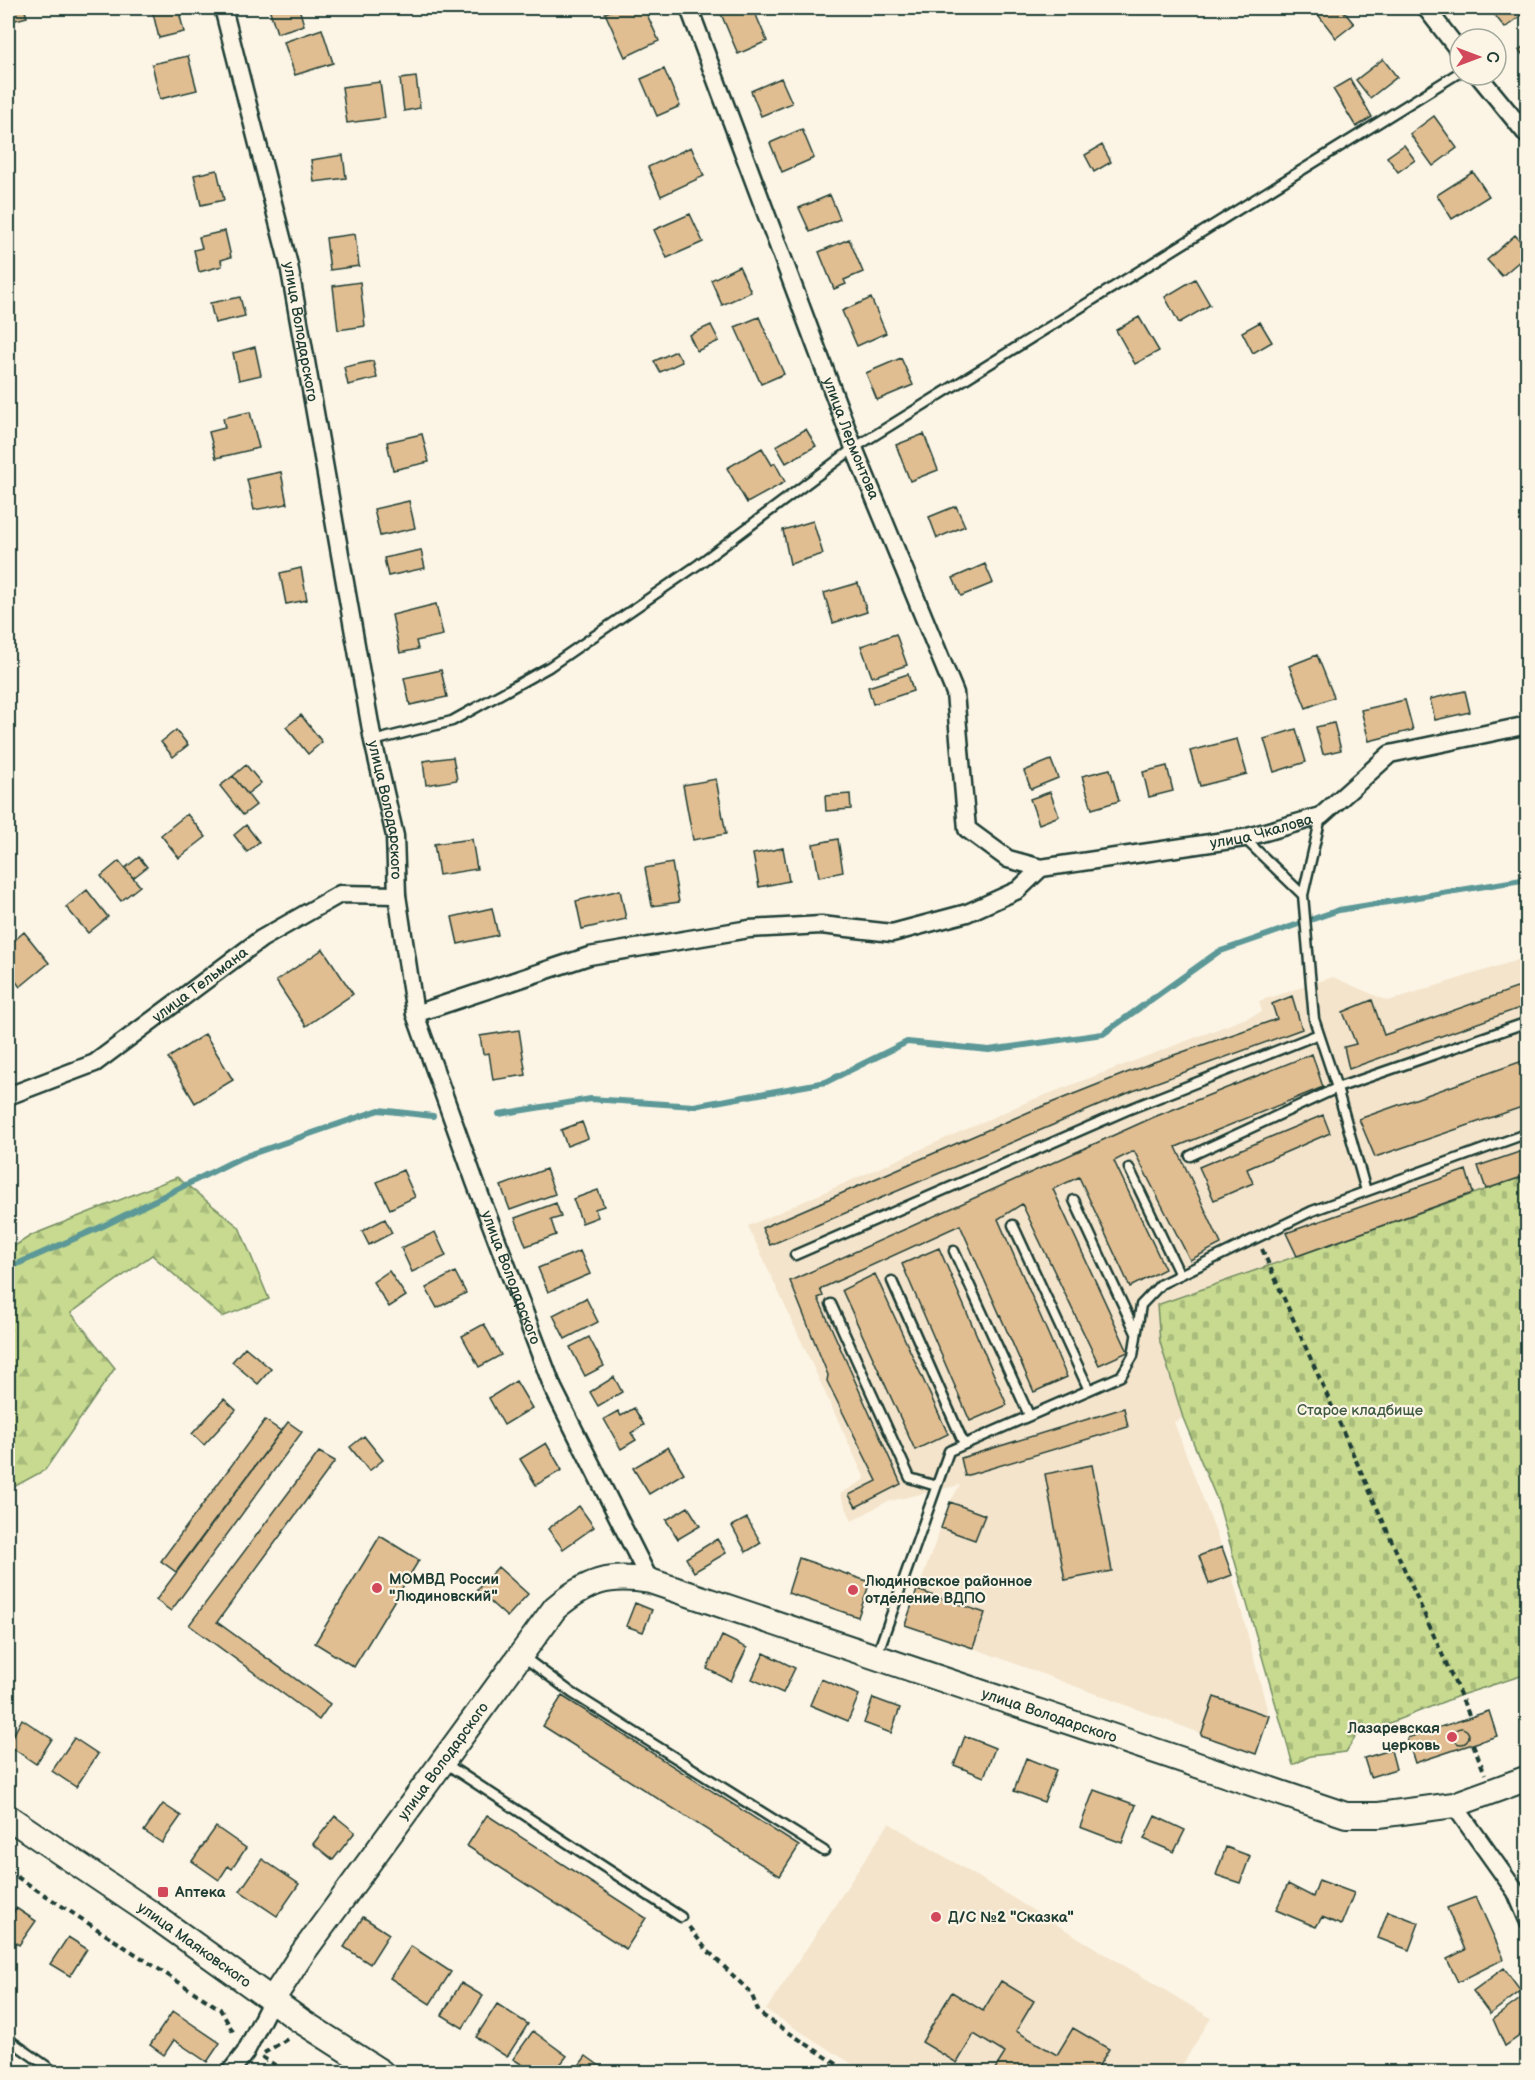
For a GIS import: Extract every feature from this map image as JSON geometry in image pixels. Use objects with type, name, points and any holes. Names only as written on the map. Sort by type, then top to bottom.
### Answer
[{"type":"street","name":"улица Володарского","points":[[222,8],[289,265],[373,741],[395,836],[397,895],[415,1014],[475,1182],[553,1388],[650,1581]]},
{"type":"street","name":"улица Лермонтова","points":[[689,8],[854,448],[955,693],[967,829],[1008,859]]},
{"type":"street","points":[[1426,8],[1448,36]]},
{"type":"street","points":[[1488,87],[1527,136]]},
{"type":"street","name":"улица Чкалова","points":[[1008,859],[1041,868],[1244,838],[1321,816],[1390,754],[1527,725]]},
{"type":"street","points":[[415,1014],[589,956],[749,929],[821,925],[892,933],[967,913],[1018,890],[1041,868]]},
{"type":"street","name":"улица Тельмана","points":[[8,1096],[95,1063],[261,939],[340,894],[397,895]]},
{"type":"street","name":"улица Володарского","points":[[272,2000],[302,1954],[555,1608],[577,1590],[599,1581],[624,1577],[650,1581],[1346,1815],[1378,1815],[1454,1805],[1527,1778]]},
{"type":"street","points":[[1454,1805],[1516,1892],[1527,1920]]},
{"type":"street","name":"улица Маяковского","points":[[8,1817],[381,2073]]},
{"type":"street","points":[[230,2073],[252,2054],[272,2000]]},
{"type":"lane","points":[[373,741],[452,721],[549,667],[699,564],[854,448],[1448,79]]},
{"type":"lane","points":[[1321,816],[1303,895],[1314,1019],[1337,1088],[1366,1191]]},
{"type":"lane","points":[[1244,838],[1303,895]]},
{"type":"lane","points":[[1191,1156],[1337,1088],[1527,1022]]},
{"type":"lane","points":[[795,1255],[1127,1110],[1319,1034]]},
{"type":"lane","points":[[876,1658],[949,1451],[1121,1376],[1133,1356],[1141,1305],[1161,1284],[1312,1211],[1527,1133]]},
{"type":"lane","points":[[1129,1167],[1180,1275]]},
{"type":"lane","points":[[1074,1200],[1137,1334]]},
{"type":"lane","points":[[1013,1225],[1089,1389]]},
{"type":"lane","points":[[954,1251],[1029,1415]]},
{"type":"lane","points":[[892,1281],[964,1444]]},
{"type":"lane","points":[[831,1304],[910,1478],[936,1486]]},
{"type":"lane","points":[[520,1655],[572,1693],[824,1851]]},
{"type":"lane","points":[[442,1762],[681,1917]]},
{"type":"lane","points":[[8,2039],[55,2073]]},
{"type":"path","points":[[1256,1238],[1271,1265],[1470,1717]]},
{"type":"path","points":[[1473,1744],[1491,1791]]},
{"type":"path","points":[[8,1871],[220,2009],[252,2054],[286,2073]]},
{"type":"path","points":[[681,1917],[706,1948],[751,1993],[759,2013],[849,2073]]},
{"type":"path","points":[[252,2054],[291,2037]]},
{"type":"shaded area","points":[[1527,957],[1527,1175],[1297,1256],[1160,1342],[1183,1418],[1174,1422],[1232,1575],[1269,1716],[1256,1754],[973,1648],[905,1625],[950,1502],[960,1485],[886,1502],[852,1521],[840,1494],[865,1479],[748,1226],[1027,1102],[1262,1012],[1259,1001],[1333,977],[1388,1001]]},
{"type":"shaded area","name":"Д/С №2 \"Сказка\"","points":[[889,1823],[1211,2018],[1178,2072],[865,2072],[766,2010]]},
{"type":"green space","name":"Старое кладбище","points":[[1527,1175],[1527,1674],[1461,1695],[1356,1736],[1346,1752],[1310,1756],[1293,1765],[1218,1502],[1183,1418],[1160,1342],[1157,1305]]},
{"type":"green space","points":[[177,1177],[239,1227],[269,1299],[222,1317],[152,1255],[71,1313],[115,1368],[45,1470],[8,1490],[8,1250],[32,1235]]},
{"type":"building","points":[[8,8],[24,8],[27,17],[8,22]]},
{"type":"building","points":[[178,8],[184,32],[159,38],[152,9]]},
{"type":"building","points":[[269,8],[299,8],[304,25],[277,33]]},
{"type":"building","points":[[618,8],[644,8],[659,41],[625,57],[605,13]]},
{"type":"building","points":[[753,8],[767,41],[738,54],[719,9]]},
{"type":"building","points":[[1313,8],[1341,8],[1354,24],[1336,38]]},
{"type":"building","points":[[1489,8],[1519,8],[1524,13],[1504,27]]},
{"type":"building","points":[[322,29],[333,63],[295,75],[284,42]]},
{"type":"building","points":[[1528,43],[1528,61],[1519,50]]},
{"type":"building","points":[[188,56],[197,90],[160,99],[152,64]]},
{"type":"building","points":[[1383,59],[1397,77],[1370,98],[1356,80]]},
{"type":"building","points":[[664,69],[680,106],[657,116],[641,79]]},
{"type":"building","points":[[416,77],[420,108],[404,111],[400,79]]},
{"type":"building","points":[[781,78],[792,103],[761,116],[751,91]]},
{"type":"building","points":[[1350,79],[1372,117],[1356,127],[1333,89]]},
{"type":"building","points":[[380,82],[385,118],[347,123],[342,87]]},
{"type":"building","points":[[1434,116],[1457,148],[1433,166],[1410,134]]},
{"type":"building","points":[[802,129],[814,158],[782,172],[770,143]]},
{"type":"building","points":[[1102,145],[1111,162],[1094,172],[1085,155]]},
{"type":"building","points":[[1404,145],[1415,160],[1398,172],[1387,157]]},
{"type":"building","points":[[691,147],[704,176],[661,196],[648,167]]},
{"type":"building","points":[[343,155],[346,178],[314,182],[311,160]]},
{"type":"building","points":[[217,170],[224,200],[201,205],[194,175]]},
{"type":"building","points":[[1473,172],[1489,196],[1452,219],[1437,195]]},
{"type":"building","points":[[830,195],[840,219],[810,232],[799,208]]},
{"type":"building","points":[[690,214],[703,242],[667,258],[654,230]]},
{"type":"building","points":[[225,231],[231,257],[221,260],[222,266],[199,272],[194,250],[202,248],[199,237]]},
{"type":"building","points":[[355,234],[359,266],[330,270],[326,238]]},
{"type":"building","points":[[1515,235],[1528,249],[1528,254],[1502,276],[1487,260]]},
{"type":"building","points":[[849,239],[863,272],[844,280],[846,284],[834,289],[819,252]]},
{"type":"building","points":[[739,266],[751,292],[722,305],[711,280]]},
{"type":"building","points":[[1195,279],[1210,305],[1179,323],[1165,297]]},
{"type":"building","points":[[360,282],[365,326],[338,330],[333,286]]},
{"type":"building","points":[[240,297],[245,316],[215,323],[210,303]]},
{"type":"building","points":[[871,298],[886,333],[857,346],[842,311]]},
{"type":"building","points":[[759,317],[784,374],[761,384],[735,327]]},
{"type":"building","points":[[1139,317],[1159,351],[1135,364],[1116,330]]},
{"type":"building","points":[[1260,322],[1272,342],[1253,353],[1242,332]]},
{"type":"building","points":[[711,325],[719,341],[697,351],[689,335]]},
{"type":"building","points":[[255,347],[261,375],[239,380],[233,353]]},
{"type":"building","points":[[676,351],[682,362],[660,372],[654,361]]},
{"type":"building","points":[[901,358],[913,385],[877,400],[866,373]]},
{"type":"building","points":[[373,361],[377,378],[348,385],[344,367]]},
{"type":"building","points":[[250,412],[259,448],[216,458],[209,432],[225,428],[223,418]]},
{"type":"building","points":[[806,429],[816,446],[786,463],[776,446]]},
{"type":"building","points":[[422,434],[429,462],[393,470],[387,442]]},
{"type":"building","points":[[924,434],[938,470],[910,481],[896,445]]},
{"type":"building","points":[[762,448],[772,465],[775,463],[785,482],[747,503],[727,468]]},
{"type":"building","points":[[281,472],[287,504],[254,510],[247,479]]},
{"type":"building","points":[[409,501],[415,528],[380,536],[374,509]]},
{"type":"building","points":[[956,506],[965,526],[937,538],[929,517]]},
{"type":"building","points":[[813,521],[823,554],[790,564],[783,530]]},
{"type":"building","points":[[421,550],[425,568],[388,576],[384,558]]},
{"type":"building","points":[[985,564],[993,583],[961,596],[953,578]]},
{"type":"building","points":[[301,568],[307,600],[286,604],[280,573]]},
{"type":"building","points":[[858,583],[867,612],[833,623],[824,593]]},
{"type":"building","points":[[436,604],[443,635],[416,641],[418,649],[400,653],[392,615]]},
{"type":"building","points":[[896,634],[907,665],[872,677],[861,646]]},
{"type":"building","points":[[1317,655],[1334,697],[1306,708],[1289,666]]},
{"type":"building","points":[[441,670],[447,697],[410,705],[404,678]]},
{"type":"building","points":[[908,674],[913,691],[873,704],[868,687]]},
{"type":"building","points":[[1465,691],[1470,712],[1435,720],[1430,699]]},
{"type":"building","points":[[1405,700],[1413,730],[1369,741],[1361,710]]},
{"type":"building","points":[[301,715],[322,742],[308,754],[286,727]]},
{"type":"building","points":[[1334,723],[1341,750],[1323,754],[1316,727]]},
{"type":"building","points":[[1296,729],[1306,762],[1274,772],[1264,739]]},
{"type":"building","points":[[176,730],[188,745],[173,757],[161,742]]},
{"type":"building","points":[[1237,739],[1247,774],[1200,786],[1190,751]]},
{"type":"building","points":[[453,757],[457,780],[426,785],[423,761]]},
{"type":"building","points":[[1051,760],[1058,778],[1031,789],[1024,771]]},
{"type":"building","points":[[246,765],[261,783],[247,794],[233,776]]},
{"type":"building","points":[[1167,766],[1173,791],[1149,797],[1143,772]]},
{"type":"building","points":[[1110,769],[1119,801],[1092,809],[1082,776]]},
{"type":"building","points":[[233,776],[256,805],[243,815],[220,786]]},
{"type":"building","points":[[716,779],[726,834],[693,840],[683,785]]},
{"type":"building","points":[[1050,792],[1059,816],[1039,824],[1030,799]]},
{"type":"building","points":[[850,794],[851,809],[826,811],[825,796]]},
{"type":"building","points":[[187,814],[206,837],[179,858],[161,835]]},
{"type":"building","points":[[246,825],[259,842],[247,852],[234,835]]},
{"type":"building","points":[[472,839],[477,869],[439,875],[434,844]]},
{"type":"building","points":[[838,839],[843,872],[819,877],[813,844]]},
{"type":"building","points":[[783,848],[789,881],[759,887],[753,854]]},
{"type":"building","points":[[139,857],[147,867],[133,878],[125,868]]},
{"type":"building","points":[[119,861],[140,886],[121,901],[101,876]]},
{"type":"building","points":[[672,863],[679,902],[652,906],[645,868]]},
{"type":"building","points":[[87,890],[108,917],[88,933],[66,907]]},
{"type":"building","points":[[620,890],[626,919],[582,929],[576,901]]},
{"type":"building","points":[[492,908],[498,935],[458,944],[452,917]]},
{"type":"building","points":[[24,932],[49,963],[20,987],[8,971],[8,946]]},
{"type":"building","points":[[323,949],[353,994],[306,1026],[276,981]]},
{"type":"building","points":[[1528,984],[1528,1005],[1349,1069],[1344,1047],[1356,1044],[1343,1012],[1372,1000],[1384,1035]]},
{"type":"building","points":[[1292,996],[1302,1029],[1133,1091],[770,1245],[762,1228],[1031,1111],[1154,1062],[1277,1019],[1272,1004]]},
{"type":"building","points":[[519,1030],[526,1075],[493,1080],[489,1053],[483,1054],[480,1036]]},
{"type":"building","points":[[205,1034],[233,1080],[195,1103],[168,1058]]},
{"type":"building","points":[[1312,1054],[1323,1087],[1176,1147],[1221,1244],[1190,1260],[1134,1151],[1114,1161],[1165,1269],[1130,1287],[1079,1177],[1053,1189],[1128,1352],[1099,1365],[1022,1204],[998,1219],[1067,1377],[1034,1392],[960,1225],[820,1289],[823,1296],[818,1298],[901,1484],[856,1507],[849,1495],[877,1481],[827,1381],[828,1375],[790,1281],[1154,1117]]},
{"type":"building","points":[[1528,1059],[1528,1105],[1375,1157],[1359,1119]]},
{"type":"building","points":[[1323,1115],[1330,1133],[1247,1169],[1253,1183],[1214,1200],[1199,1167]]},
{"type":"building","points":[[582,1122],[588,1138],[567,1146],[561,1130]]},
{"type":"building","points":[[1528,1149],[1528,1175],[1486,1189],[1478,1166]]},
{"type":"building","points":[[546,1169],[555,1194],[510,1210],[501,1186]]},
{"type":"building","points":[[403,1170],[415,1197],[390,1209],[377,1182]]},
{"type":"building","points":[[1466,1170],[1473,1193],[1297,1256],[1286,1233]]},
{"type":"building","points":[[598,1190],[604,1206],[595,1209],[598,1217],[582,1223],[573,1199]]},
{"type":"building","points":[[556,1203],[561,1217],[551,1220],[556,1235],[526,1246],[515,1218]]},
{"type":"building","points":[[385,1219],[392,1233],[369,1245],[362,1231]]},
{"type":"building","points":[[435,1232],[446,1256],[412,1272],[401,1248]]},
{"type":"building","points":[[939,1248],[1007,1405],[970,1421],[902,1264]]},
{"type":"building","points":[[580,1251],[590,1274],[548,1292],[538,1268]]},
{"type":"building","points":[[389,1271],[406,1296],[389,1307],[373,1282]]},
{"type":"building","points":[[455,1272],[466,1293],[437,1308],[426,1288]]},
{"type":"building","points":[[875,1274],[948,1434],[915,1450],[842,1290]]},
{"type":"building","points":[[586,1298],[598,1322],[565,1339],[553,1315]]},
{"type":"building","points":[[484,1324],[501,1355],[479,1367],[462,1336]]},
{"type":"building","points":[[589,1337],[604,1366],[585,1376],[570,1347]]},
{"type":"building","points":[[245,1347],[271,1369],[258,1384],[232,1362]]},
{"type":"building","points":[[614,1377],[622,1392],[598,1406],[590,1392]]},
{"type":"building","points":[[516,1381],[532,1408],[504,1425],[489,1398]]},
{"type":"building","points":[[224,1399],[236,1410],[204,1445],[192,1434]]},
{"type":"building","points":[[634,1408],[644,1425],[631,1433],[636,1440],[621,1449],[604,1419],[618,1411],[621,1416]]},
{"type":"building","points":[[1124,1408],[1128,1427],[965,1476],[961,1458]]},
{"type":"building","points":[[265,1420],[281,1431],[176,1572],[161,1561]]},
{"type":"building","points":[[288,1422],[302,1432],[171,1611],[156,1600]]},
{"type":"building","points":[[364,1436],[383,1460],[369,1471],[350,1447]]},
{"type":"building","points":[[546,1443],[562,1470],[536,1485],[520,1459]]},
{"type":"building","points":[[668,1447],[684,1473],[649,1494],[633,1468]]},
{"type":"building","points":[[319,1452],[335,1461],[217,1622],[330,1704],[319,1720],[189,1625]]},
{"type":"building","points":[[1092,1465],[1112,1571],[1065,1580],[1045,1474]]},
{"type":"building","points":[[950,1502],[985,1515],[975,1540],[941,1528]]},
{"type":"building","points":[[579,1506],[594,1527],[563,1549],[548,1529]]},
{"type":"building","points":[[688,1507],[700,1526],[678,1539],[666,1520]]},
{"type":"building","points":[[747,1518],[761,1543],[746,1552],[732,1526]]},
{"type":"building","points":[[380,1536],[419,1560],[354,1667],[315,1643]]},
{"type":"building","points":[[717,1539],[726,1553],[694,1572],[686,1558]]},
{"type":"building","points":[[1222,1547],[1232,1575],[1209,1584],[1199,1556]]},
{"type":"building","points":[[799,1558],[870,1582],[858,1617],[788,1593]]},
{"type":"building","points":[[498,1567],[528,1594],[507,1617],[477,1590]]},
{"type":"building","points":[[917,1590],[985,1613],[973,1648],[905,1625]]},
{"type":"building","points":[[635,1603],[652,1610],[643,1632],[626,1626]]},
{"type":"building","points":[[722,1636],[747,1648],[731,1681],[707,1669]]},
{"type":"building","points":[[764,1653],[795,1668],[783,1693],[752,1679]]},
{"type":"building","points":[[821,1679],[859,1695],[848,1721],[810,1705]]},
{"type":"building","points":[[562,1696],[799,1846],[780,1876],[543,1726]]},
{"type":"building","points":[[1214,1697],[1269,1716],[1256,1754],[1201,1735]]},
{"type":"building","points":[[873,1698],[900,1708],[891,1733],[864,1723]]},
{"type":"building","name":"Лазаревская церковь","points":[[1489,1711],[1497,1736],[1415,1763],[1407,1738]]},
{"type":"building","points":[[22,1719],[52,1739],[36,1764],[8,1745]]},
{"type":"building","points":[[1458,1728],[1464,1728],[1469,1736],[1467,1742],[1458,1744],[1453,1739],[1453,1733]]},
{"type":"building","points":[[965,1736],[995,1748],[984,1777],[954,1765]]},
{"type":"building","points":[[74,1738],[98,1754],[76,1787],[52,1771]]},
{"type":"building","points":[[1391,1750],[1396,1769],[1370,1777],[1364,1758]]},
{"type":"building","points":[[1026,1758],[1056,1770],[1044,1802],[1014,1791]]},
{"type":"building","points":[[1094,1790],[1136,1805],[1122,1843],[1080,1827]]},
{"type":"building","points":[[163,1804],[181,1816],[162,1843],[144,1831]]},
{"type":"building","points":[[487,1815],[646,1918],[626,1949],[467,1846]]},
{"type":"building","points":[[335,1816],[355,1832],[333,1860],[313,1844]]},
{"type":"building","points":[[1155,1816],[1185,1830],[1174,1852],[1144,1839]]},
{"type":"building","points":[[216,1827],[246,1848],[232,1869],[228,1866],[219,1880],[192,1861]]},
{"type":"building","points":[[1226,1847],[1250,1856],[1240,1883],[1216,1875]]},
{"type":"building","points":[[262,1859],[299,1884],[277,1916],[240,1891]]},
{"type":"building","points":[[1319,1880],[1354,1893],[1341,1925],[1322,1917],[1316,1927],[1276,1910],[1288,1884],[1313,1897]]},
{"type":"building","points":[[1476,1897],[1504,1959],[1458,1982],[1447,1959],[1465,1950],[1447,1908]]},
{"type":"building","points":[[16,1908],[36,1921],[19,1945],[8,1937],[8,1920]]},
{"type":"building","points":[[1388,1911],[1419,1923],[1409,1950],[1378,1938]]},
{"type":"building","points":[[363,1917],[389,1934],[370,1964],[344,1947]]},
{"type":"building","points":[[68,1937],[87,1949],[70,1976],[50,1964]]},
{"type":"building","points":[[411,1946],[451,1972],[430,2004],[390,1978]]},
{"type":"building","points":[[1504,1968],[1521,1991],[1490,2014],[1473,1991]]},
{"type":"building","points":[[1001,1981],[1034,2001],[1016,2031],[1057,2055],[1073,2028],[1109,2049],[1095,2072],[993,2072],[1005,2053],[974,2034],[957,2063],[922,2042],[952,1992],[983,2011]]},
{"type":"building","points":[[461,1983],[483,1996],[463,2028],[442,2015]]},
{"type":"building","points":[[1523,1997],[1528,2006],[1528,2030],[1505,2046],[1493,2019]]},
{"type":"building","points":[[497,2004],[528,2024],[507,2057],[476,2037]]},
{"type":"building","points":[[173,2011],[220,2043],[207,2062],[174,2040],[164,2055],[150,2045]]},
{"type":"building","points":[[533,2031],[567,2056],[554,2072],[534,2072],[513,2059]]},
{"type":"building","points":[[586,2056],[608,2072],[574,2072]]},
{"type":"waterway","points":[[499,1114],[591,1099],[694,1106],[826,1082],[907,1042],[989,1050],[1103,1034],[1218,952],[1339,910],[1528,879]]},
{"type":"waterway","points":[[8,1268],[103,1226],[240,1158],[379,1110],[433,1116]]},
{"type":"place","name":"МОМВД России \"Людиновский\"","points":[[377,1588]]},
{"type":"place","name":"Людиновское районное отделение ВДПО","points":[[853,1590]]},
{"type":"place","name":"Лазаревская церковь","points":[[1452,1737]]},
{"type":"place","name":"Аптека","points":[[163,1892]]},
{"type":"place","name":"Д/С №2 \"Сказка\"","points":[[936,1917]]}]
